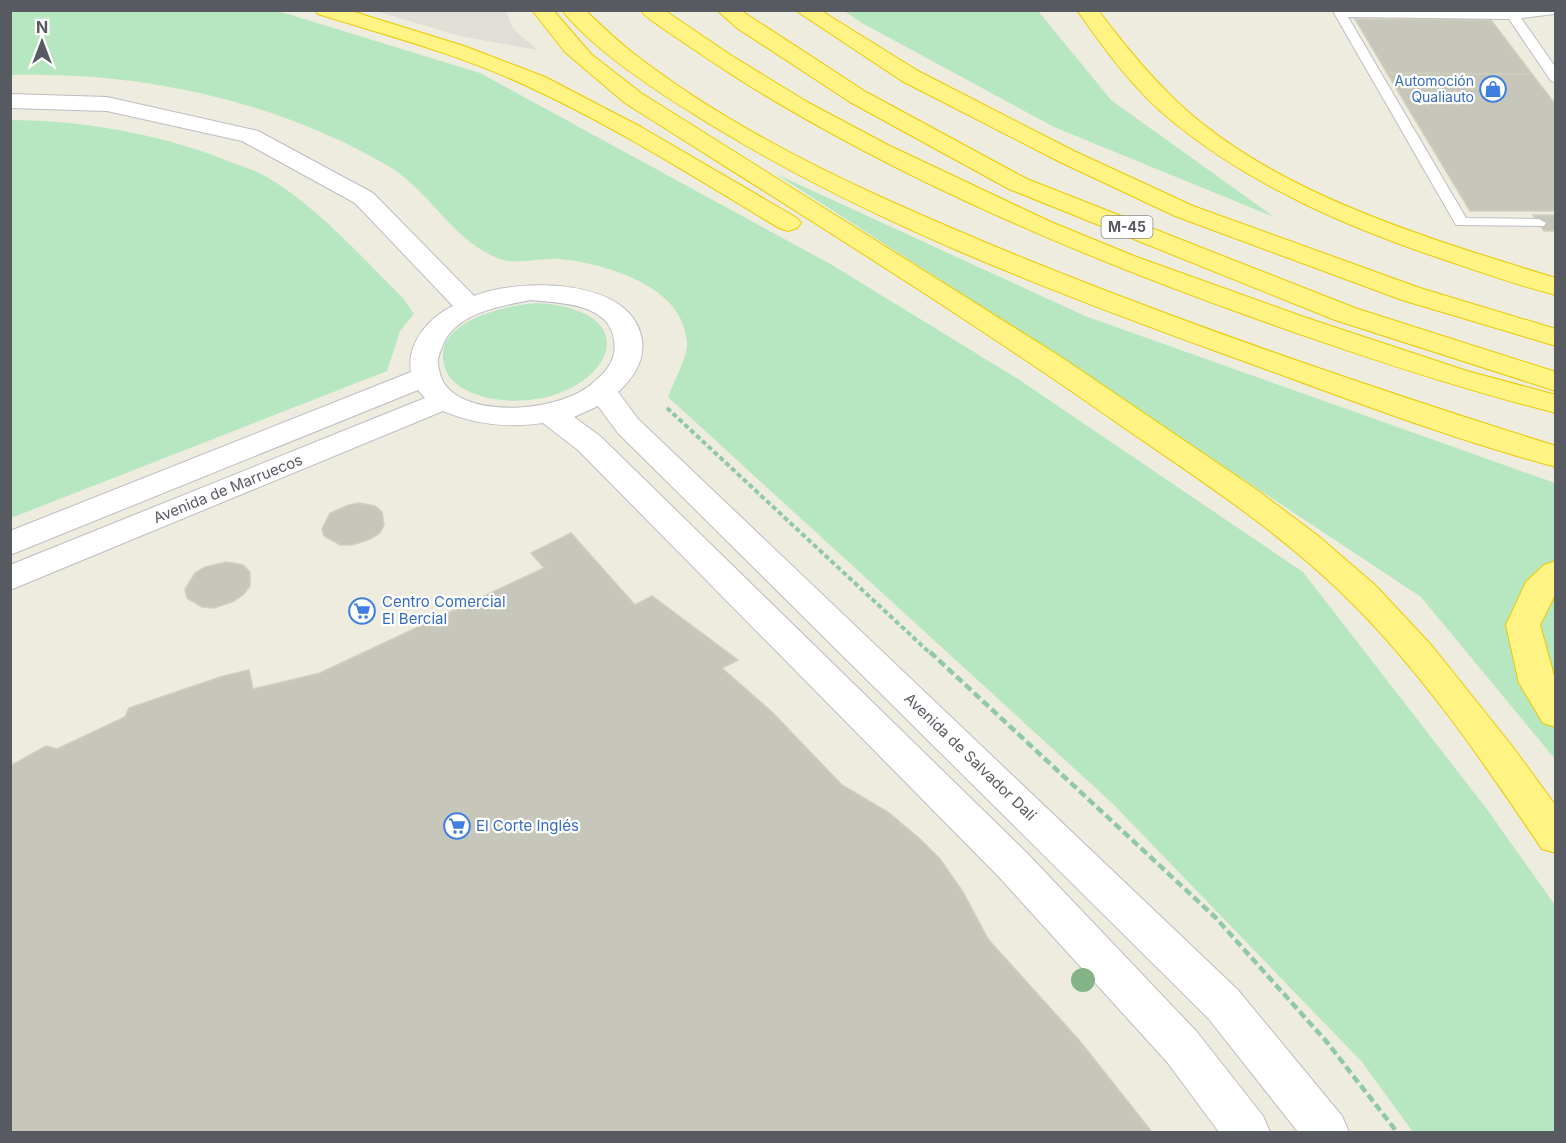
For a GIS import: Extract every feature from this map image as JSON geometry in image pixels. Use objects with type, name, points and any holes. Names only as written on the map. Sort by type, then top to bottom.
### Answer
[{"type":"highway","points":[[325,10],[472,57],[535,81],[584,105],[1038,370],[1130,420]]},
{"type":"highway","points":[[542,10],[557,31],[587,62],[633,98],[1051,363],[1130,420],[1268,513],[1313,549],[1363,594],[1447,689],[1556,837]]},
{"type":"highway","points":[[572,10],[632,63],[701,111],[802,169],[934,231],[1146,317],[1556,457]]},
{"type":"highway","points":[[650,10],[728,64],[831,127],[919,172],[1036,225],[1266,314],[1465,380],[1556,404]]},
{"type":"highway","name":"M-45","points":[[727,10],[744,24],[858,97],[1018,183],[1345,314],[1556,382]]},
{"type":"highway","name":"M-45","points":[[805,10],[910,76],[1066,156],[1184,211],[1411,294],[1556,338]]},
{"type":"highway","points":[[1087,10],[1119,56],[1154,94],[1234,159],[1292,191],[1360,221],[1556,286]]},
{"type":"highway","points":[[1556,573],[1538,590],[1523,625],[1537,683],[1556,713]]},
{"type":"street","points":[[10,101],[107,104],[250,136],[364,198],[469,307]]},
{"type":"street","points":[[544,292],[580,297],[609,310],[627,330],[631,353],[625,369],[603,392],[574,407],[521,417],[492,416],[466,410],[445,400],[424,377],[421,356],[431,335],[451,316],[469,307],[505,295],[544,292]]},
{"type":"street","name":"Avenida de Marruecos","points":[[10,544],[424,377]]},
{"type":"street","name":"Avenida de Salvador Dalí","points":[[603,392],[628,426],[1223,1004],[1326,1132]]},
{"type":"street","name":"Avenida de Marruecos","points":[[10,578],[445,400]]},
{"type":"street","points":[[550,413],[589,443],[1013,866],[1182,1047],[1247,1132]]},
{"type":"lane","points":[[1539,223],[1461,222],[1340,13],[1513,15],[1554,10]]},
{"type":"lane","points":[[1513,15],[1556,78]]},
{"type":"path","points":[[667,408],[1215,917],[1326,1041],[1397,1132]]},
{"type":"shaded area","points":[[375,11],[506,11],[514,30],[538,50],[464,37]]},
{"type":"green space","points":[[10,11],[278,11],[480,73],[832,265],[1018,379],[1303,572],[1486,808],[1555,905],[1555,1132],[1413,1132],[1362,1062],[1112,803],[668,397],[684,358],[687,340],[677,312],[650,287],[614,271],[577,261],[552,259],[512,261],[497,258],[467,240],[417,189],[390,167],[302,124],[255,108],[159,85],[109,78],[11,75]]},
{"type":"green space","points":[[844,11],[1038,11],[1111,100],[1274,217],[1054,127],[862,23]]},
{"type":"green space","points":[[11,120],[95,126],[180,144],[250,169],[286,189],[338,233],[403,298],[414,314],[400,331],[387,371],[11,518]]},
{"type":"green space","points":[[776,174],[1085,316],[1555,483],[1555,759],[1421,597],[1012,326]]},
{"type":"green space","points":[[537,303],[577,310],[599,324],[607,342],[602,361],[585,379],[560,393],[527,400],[489,398],[469,391],[452,380],[445,368],[443,352],[448,338],[459,327],[490,312]]},
{"type":"building","points":[[1355,19],[1491,20],[1532,74],[1387,73]]},
{"type":"building","points":[[1387,73],[1532,74],[1556,105],[1556,211],[1470,211]]},
{"type":"building","points":[[1533,215],[1556,215],[1556,231],[1544,231]]},
{"type":"building","points":[[359,503],[375,506],[382,512],[384,525],[380,533],[352,545],[340,545],[324,536],[322,529],[330,513]]},
{"type":"building","name":"El Corte Inglés","points":[[571,533],[635,605],[652,596],[738,660],[722,668],[772,712],[842,785],[888,812],[940,859],[963,892],[988,939],[1079,1040],[1152,1132],[10,1132],[10,766],[46,746],[57,749],[125,717],[129,708],[220,677],[249,670],[253,689],[320,673],[544,568],[531,553]]},
{"type":"building","points":[[226,562],[243,565],[250,572],[250,586],[244,594],[234,601],[214,608],[202,607],[187,598],[185,589],[195,573],[205,567]]},
{"type":"place","name":"Automoción Qualiauto","points":[[1493,89]]},
{"type":"place","name":"Centro Comercial El Bercial","points":[[362,611]]},
{"type":"place","name":"El Corte Inglés","points":[[457,826]]}]
